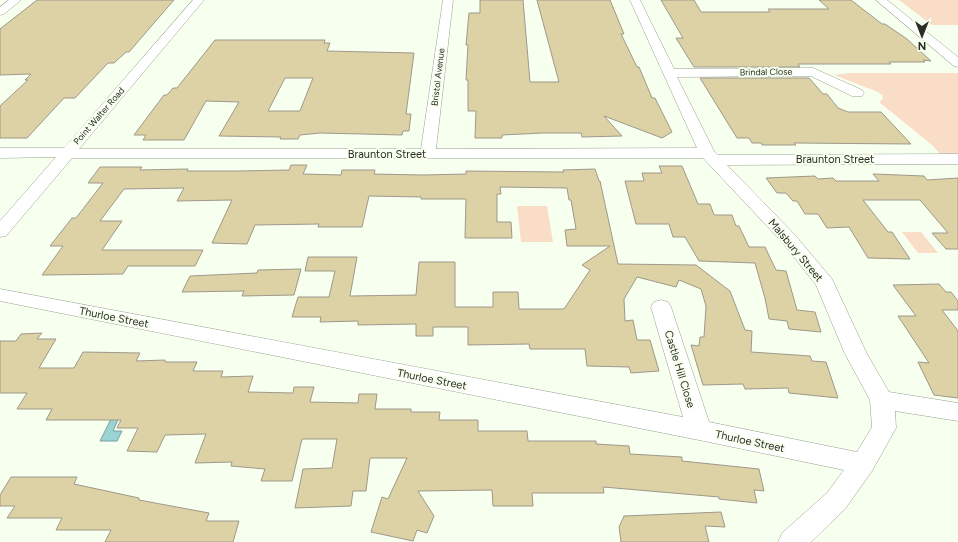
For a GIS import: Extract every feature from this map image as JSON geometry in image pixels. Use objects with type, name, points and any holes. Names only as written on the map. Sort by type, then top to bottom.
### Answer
[{"type":"street","points":[[0,12],[16,0]]},
{"type":"street","name":"Point Walter Road","points":[[0,232],[66,153],[199,0]]},
{"type":"street","name":"Bristol Avenue","points":[[428,154],[448,0]]},
{"type":"street","name":"Malsbury Street","points":[[635,0],[710,157],[788,238],[825,283],[856,354],[882,400],[884,428],[863,464],[836,501],[792,542]]},
{"type":"street","points":[[881,0],[958,63]]},
{"type":"street","name":"Brindal Close","points":[[670,73],[813,72],[857,93]]},
{"type":"street","name":"Braunton Street","points":[[0,153],[428,154],[958,159]]},
{"type":"street","name":"Thurloe Street","points":[[0,295],[699,430],[863,464]]},
{"type":"street","name":"Castle Hill Close","points":[[661,307],[699,430]]},
{"type":"street","points":[[882,400],[958,412]]},
{"type":"shaded area","points":[[899,0],[958,0],[958,25],[932,25]]},
{"type":"shaded area","points":[[850,73],[958,73],[958,154],[940,154],[932,145],[879,102],[883,99],[882,95],[878,92],[834,75]]},
{"type":"shaded area","points":[[517,206],[547,206],[553,242],[521,242]]},
{"type":"shaded area","points":[[902,232],[921,232],[938,253],[918,253]]},
{"type":"water","points":[[114,413],[121,413],[113,431],[122,431],[117,441],[100,441]]},
{"type":"building","points":[[37,0],[174,0],[129,52],[126,52],[114,63],[108,63],[75,98],[64,98],[27,138],[0,138],[0,106],[28,80],[25,80],[31,74],[0,75],[0,29]]},
{"type":"building","points":[[480,0],[523,0],[530,82],[559,82],[537,0],[610,0],[624,34],[621,34],[637,67],[639,67],[652,98],[655,98],[672,132],[662,138],[604,116],[622,136],[582,137],[581,133],[543,133],[502,135],[502,138],[475,138],[476,111],[468,111],[468,80],[466,80],[468,45],[466,45],[469,13],[480,13]]},
{"type":"building","points":[[661,0],[694,0],[701,12],[770,12],[768,9],[829,9],[819,0],[851,0],[882,24],[885,24],[907,39],[931,61],[889,62],[891,64],[798,64],[800,67],[694,67],[676,38],[683,38]]},
{"type":"building","points":[[215,40],[325,40],[324,43],[330,43],[327,51],[414,53],[406,114],[411,114],[409,131],[403,131],[402,135],[320,133],[300,135],[298,139],[280,139],[281,137],[219,136],[239,102],[206,101],[184,140],[143,140],[146,135],[134,135],[164,95],[167,95],[173,88],[177,88]],"holes":[[[285,78],[313,78],[300,111],[268,111]]]},
{"type":"building","points":[[700,78],[809,78],[823,94],[827,94],[838,108],[848,112],[881,112],[911,144],[794,143],[796,145],[762,145],[761,143],[752,143],[749,138],[737,138]]},
{"type":"building","points":[[291,165],[307,165],[303,174],[341,175],[342,170],[375,170],[374,174],[423,175],[466,174],[466,171],[564,172],[563,170],[595,169],[600,181],[618,264],[696,265],[730,291],[745,330],[752,331],[751,352],[810,356],[812,361],[826,362],[838,398],[789,393],[788,388],[745,389],[743,384],[703,385],[691,345],[699,346],[700,337],[704,337],[706,306],[701,289],[679,280],[676,287],[637,277],[624,299],[625,321],[633,320],[637,340],[650,340],[659,371],[631,373],[629,367],[587,366],[585,349],[530,349],[529,344],[468,345],[468,327],[433,327],[433,336],[416,336],[416,324],[358,325],[358,321],[320,322],[321,317],[292,317],[298,297],[329,297],[335,271],[305,271],[308,257],[357,257],[350,296],[416,295],[419,262],[455,262],[455,307],[493,307],[493,292],[518,292],[519,309],[564,309],[590,270],[582,265],[610,246],[567,246],[565,230],[576,229],[571,200],[569,200],[567,188],[500,187],[501,194],[497,194],[497,222],[511,222],[512,238],[465,238],[466,199],[421,199],[421,197],[369,196],[362,227],[318,227],[319,224],[255,225],[247,244],[212,243],[232,200],[177,201],[184,188],[124,189],[100,221],[122,221],[102,250],[203,250],[195,266],[128,266],[123,274],[42,275],[63,246],[50,246],[72,218],[76,218],[103,183],[88,183],[100,167],[142,167],[140,170],[188,169],[187,171],[238,171],[289,170]]},
{"type":"building","points":[[659,166],[682,166],[698,204],[710,204],[714,215],[732,215],[736,226],[739,226],[749,247],[765,247],[776,270],[786,271],[797,310],[815,312],[821,332],[789,329],[787,321],[769,319],[765,298],[755,263],[699,261],[685,237],[673,237],[669,224],[636,224],[625,181],[644,181],[642,173],[662,173]]},
{"type":"building","points":[[873,174],[924,176],[927,180],[958,178],[958,249],[946,249],[932,233],[948,233],[920,200],[863,200],[888,232],[892,232],[910,259],[868,258],[849,227],[827,228],[818,214],[805,214],[797,201],[793,201],[786,193],[777,193],[766,178],[815,176],[818,179],[833,178],[836,181],[879,181]]},
{"type":"building","points":[[301,269],[294,295],[242,296],[244,291],[182,292],[190,276],[257,273],[258,270]]},
{"type":"building","points":[[939,284],[946,292],[951,292],[958,301],[958,310],[942,310],[958,331],[958,398],[934,395],[918,362],[929,363],[898,316],[916,316],[893,285]]},
{"type":"building","points":[[42,333],[37,339],[56,339],[39,368],[74,368],[83,352],[140,353],[136,361],[165,360],[165,362],[197,362],[193,371],[223,371],[221,377],[253,376],[248,392],[293,393],[294,387],[314,387],[310,402],[358,403],[359,394],[377,394],[375,409],[411,409],[411,412],[440,412],[439,420],[478,420],[478,431],[527,431],[528,441],[596,441],[596,444],[629,446],[630,454],[682,457],[682,461],[759,469],[764,491],[754,490],[757,503],[719,499],[719,497],[603,487],[604,493],[532,493],[533,506],[493,506],[492,490],[418,491],[434,516],[427,533],[417,530],[413,541],[371,532],[382,497],[388,499],[407,458],[370,458],[366,491],[353,491],[351,506],[295,508],[303,469],[332,468],[337,439],[302,439],[292,481],[261,481],[265,469],[231,466],[232,462],[195,463],[206,434],[165,435],[157,452],[127,451],[138,428],[117,428],[121,420],[46,420],[52,409],[17,409],[27,393],[0,393],[0,341],[16,341],[21,334]]},
{"type":"building","points":[[11,477],[77,477],[74,484],[139,498],[139,500],[209,513],[206,521],[239,521],[233,542],[105,542],[111,530],[56,530],[62,518],[7,518],[15,506],[0,506],[0,495]]},
{"type":"building","points":[[721,512],[725,527],[705,526],[709,542],[621,542],[619,527],[624,516]]}]
